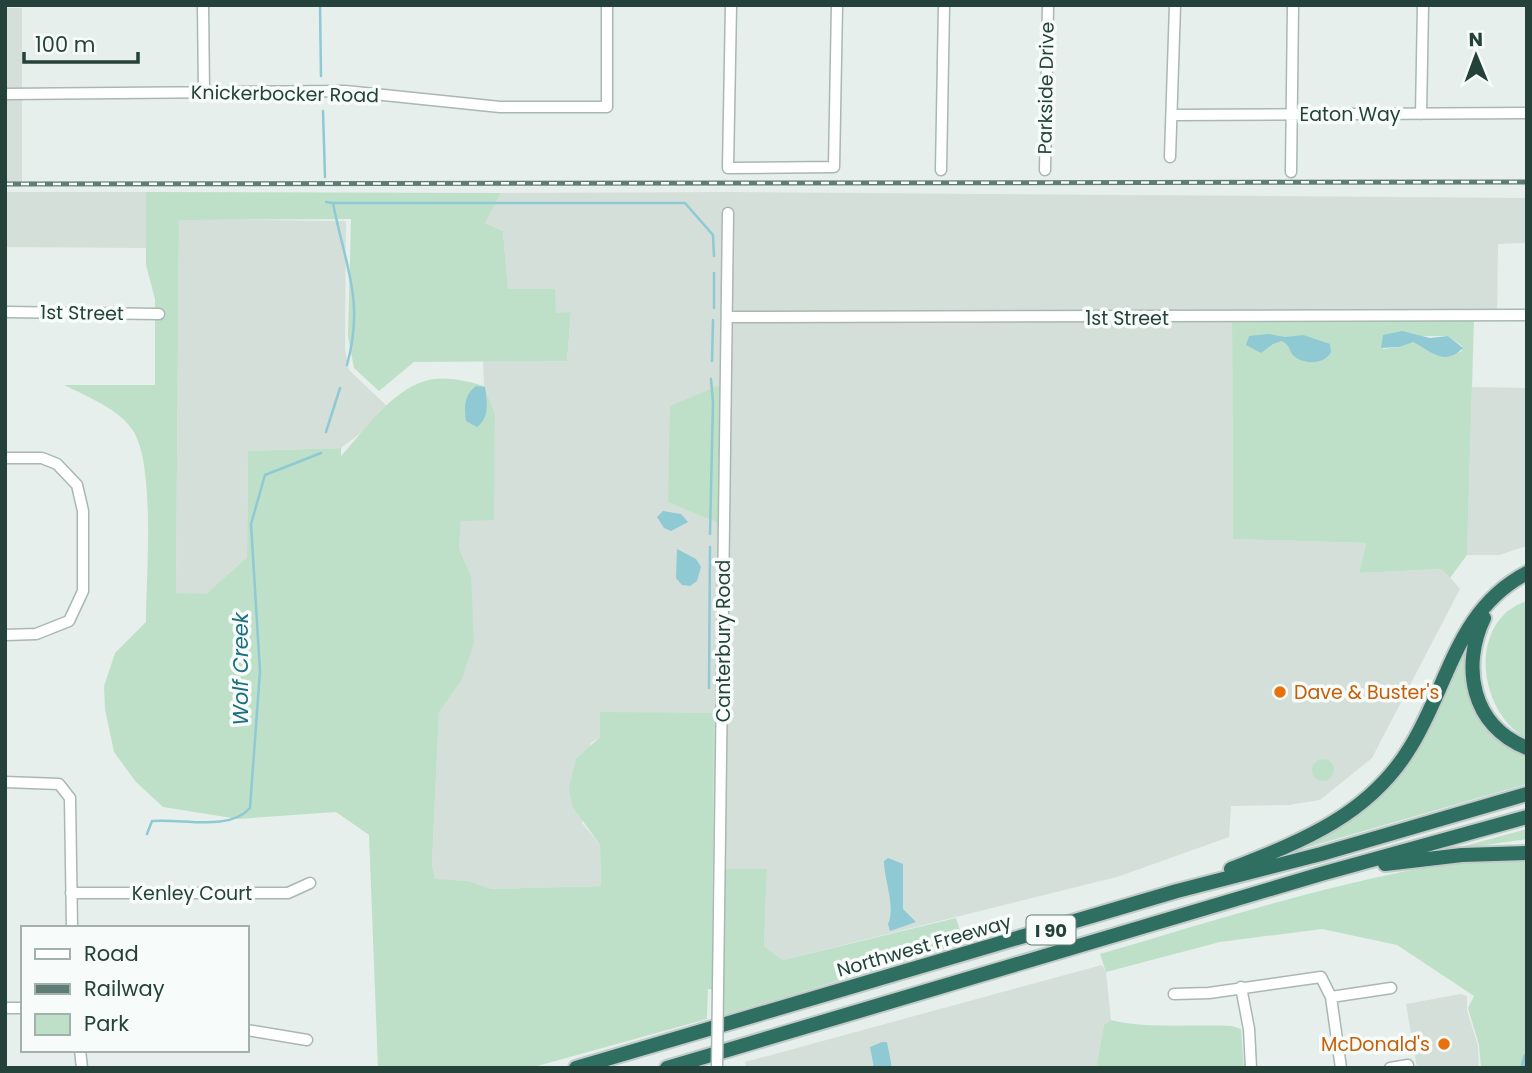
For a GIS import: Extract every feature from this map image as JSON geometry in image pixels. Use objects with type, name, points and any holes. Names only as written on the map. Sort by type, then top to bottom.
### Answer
[{"type":"highway","points":[[1177,891],[1308,839],[1343,818],[1387,779],[1411,747],[1473,619],[1506,584],[1527,573]]},
{"type":"highway","points":[[1527,582],[1497,602],[1485,616],[1474,644],[1471,672],[1474,690],[1490,721],[1527,748]]},
{"type":"highway","name":"Northwest Freeway","points":[[576,1068],[1177,891],[1321,854],[1527,794]]},
{"type":"highway","name":"I 90","points":[[667,1068],[1321,874],[1527,817]]},
{"type":"highway","points":[[1321,874],[1437,857],[1527,853]]},
{"type":"street","points":[[203,5],[204,92]]},
{"type":"street","name":"Knickerbocker Road","points":[[5,94],[345,91],[500,107],[607,107],[607,5]]},
{"type":"street","points":[[731,5],[728,168],[834,167],[837,5]]},
{"type":"street","points":[[941,170],[944,5]]},
{"type":"street","name":"Parkside Drive","points":[[1045,170],[1048,5]]},
{"type":"street","points":[[1170,157],[1175,5]]},
{"type":"street","points":[[1291,172],[1293,5]]},
{"type":"street","points":[[1421,114],[1423,5]]},
{"type":"street","name":"Eaton Way","points":[[1172,115],[1527,113]]},
{"type":"street","name":"Canterbury Road","points":[[717,1068],[728,213]]},
{"type":"street","name":"1st Street","points":[[5,312],[159,314]]},
{"type":"street","name":"1st Street","points":[[727,317],[1527,315]]},
{"type":"street","points":[[5,458],[42,458],[57,464],[77,485],[83,511],[83,590],[69,621],[36,634],[5,635]]},
{"type":"street","points":[[5,782],[59,784],[69,798],[72,926]]},
{"type":"street","name":"Kenley Court","points":[[71,893],[288,893],[310,883]]},
{"type":"street","points":[[1174,994],[1321,977],[1331,997],[1340,1068]]},
{"type":"street","points":[[1241,987],[1249,1029],[1251,1068]]},
{"type":"street","points":[[1331,997],[1391,988]]},
{"type":"street","points":[[248,1030],[307,1040]]},
{"type":"street","points":[[1390,1068],[1408,1065]]},
{"type":"shaded area","points":[[5,8],[22,8],[22,182],[5,182]]},
{"type":"shaded area","points":[[5,192],[146,192],[146,248],[5,247]]},
{"type":"shaded area","points":[[501,193],[1527,198],[1527,243],[1498,244],[1497,320],[1232,321],[1233,539],[1366,543],[1359,573],[1443,569],[1460,589],[1372,758],[1320,800],[1289,805],[1231,806],[1229,837],[1117,877],[783,960],[764,946],[767,869],[713,870],[714,714],[600,713],[600,737],[591,743],[582,823],[600,845],[601,886],[492,889],[468,881],[435,880],[432,864],[439,711],[461,681],[471,576],[459,548],[461,520],[493,520],[495,414],[484,386],[483,361],[567,361],[571,313],[556,314],[508,289],[503,231],[485,223]]},
{"type":"shaded area","points":[[179,219],[346,221],[345,349],[349,370],[391,410],[341,448],[248,451],[247,557],[206,594],[176,594]]},
{"type":"shaded area","points":[[1472,387],[1527,388],[1527,546],[1499,555],[1467,555]]},
{"type":"shaded area","points":[[1102,965],[1106,972],[1111,1020],[1104,1025],[1096,1068],[746,1068],[745,1062]]},
{"type":"shaded area","points":[[1461,994],[1467,996],[1467,1010],[1478,1046],[1479,1068],[1417,1068],[1406,1004]]},
{"type":"green space","points":[[146,192],[501,193],[485,223],[503,231],[508,289],[555,289],[556,313],[571,312],[567,361],[414,362],[379,391],[354,368],[348,336],[351,219],[179,220],[176,593],[206,594],[247,557],[248,451],[341,448],[341,456],[379,413],[413,386],[425,381],[448,379],[484,386],[495,414],[494,520],[461,521],[459,548],[471,576],[474,643],[461,681],[439,712],[432,864],[435,879],[468,881],[492,889],[601,886],[600,845],[572,806],[569,788],[576,759],[600,737],[600,712],[714,713],[712,989],[708,989],[707,1019],[530,1068],[378,1068],[369,835],[336,812],[238,819],[163,807],[136,782],[114,752],[105,709],[104,686],[115,653],[146,622],[148,521],[144,467],[139,445],[126,422],[101,403],[64,385],[155,385],[155,299],[146,265]]},
{"type":"green space","points":[[1474,319],[1467,555],[1450,578],[1442,569],[1359,573],[1366,543],[1233,539],[1232,321]],"holes":[[[1423,336],[1448,336],[1462,346],[1462,351],[1452,355],[1438,355],[1409,341],[1399,347],[1383,349],[1383,343]]]},
{"type":"green space","points":[[723,384],[721,524],[668,502],[670,406]]},
{"type":"green space","points":[[1527,601],[1527,739],[1510,726],[1497,708],[1489,688],[1486,666],[1488,645],[1495,626],[1508,611]]},
{"type":"green space","points":[[1468,636],[1473,699],[1527,750],[1527,784],[1298,850],[1298,846],[1386,785]]},
{"type":"green space","points":[[1323,759],[1331,762],[1334,770],[1331,778],[1323,781],[1315,778],[1312,770],[1315,762]]},
{"type":"green space","points":[[1527,829],[1527,839],[1450,850]]},
{"type":"green space","points":[[1486,858],[1527,861],[1527,1068],[1481,1068],[1479,1045],[1468,1008],[1474,996],[1397,945],[1322,929],[1220,942],[1106,972],[1100,954],[1339,886],[1437,865]]},
{"type":"green space","points":[[721,869],[767,869],[764,946],[783,960],[956,918],[964,943],[721,1016]]},
{"type":"green space","points":[[1111,1020],[1170,1026],[1232,1026],[1241,1029],[1244,1068],[1096,1068],[1104,1025]]},
{"type":"water","points":[[1402,331],[1430,338],[1448,336],[1463,348],[1456,354],[1444,357],[1413,342],[1399,347],[1381,348],[1383,335]]},
{"type":"water","points":[[1268,334],[1285,337],[1303,335],[1330,344],[1331,352],[1320,361],[1310,362],[1295,357],[1282,341],[1261,353],[1246,345],[1249,336]]},
{"type":"water","points":[[476,386],[485,387],[487,404],[484,419],[477,427],[466,421],[465,411],[467,397]]},
{"type":"water","points":[[663,511],[681,514],[688,522],[671,531],[664,528],[657,517]]},
{"type":"water","points":[[677,549],[696,559],[701,567],[697,581],[690,586],[682,585],[676,578]]},
{"type":"water","points":[[888,858],[903,864],[903,909],[916,922],[890,931],[888,924],[891,910],[884,868],[884,861]]},
{"type":"water","points":[[887,1042],[892,1068],[874,1068],[870,1047]]},
{"type":"waterway","name":"Wolf Creek","points":[[320,5],[321,76]]},
{"type":"waterway","name":"Wolf Creek","points":[[323,111],[325,177]]},
{"type":"waterway","name":"Wolf Creek","points":[[326,202],[333,203],[354,302],[352,342],[347,365]]},
{"type":"waterway","points":[[333,203],[685,203],[713,235],[714,256]]},
{"type":"waterway","points":[[714,273],[714,308]]},
{"type":"waterway","points":[[712,361],[713,320]]},
{"type":"waterway","points":[[710,534],[713,402],[711,379]]},
{"type":"waterway","name":"Wolf Creek","points":[[326,432],[340,388]]},
{"type":"waterway","name":"Wolf Creek","points":[[147,834],[152,821],[217,822],[230,820],[250,808],[260,671],[251,524],[265,475],[321,453]]},
{"type":"waterway","points":[[709,688],[710,547]]},
{"type":"waterway","points":[[1524,1068],[1527,1057]]},
{"type":"railway","points":[[5,184],[1527,182]]},
{"type":"place","name":"Dave & Buster's","points":[[1280,692]]},
{"type":"place","name":"McDonald's","points":[[1444,1044]]}]
